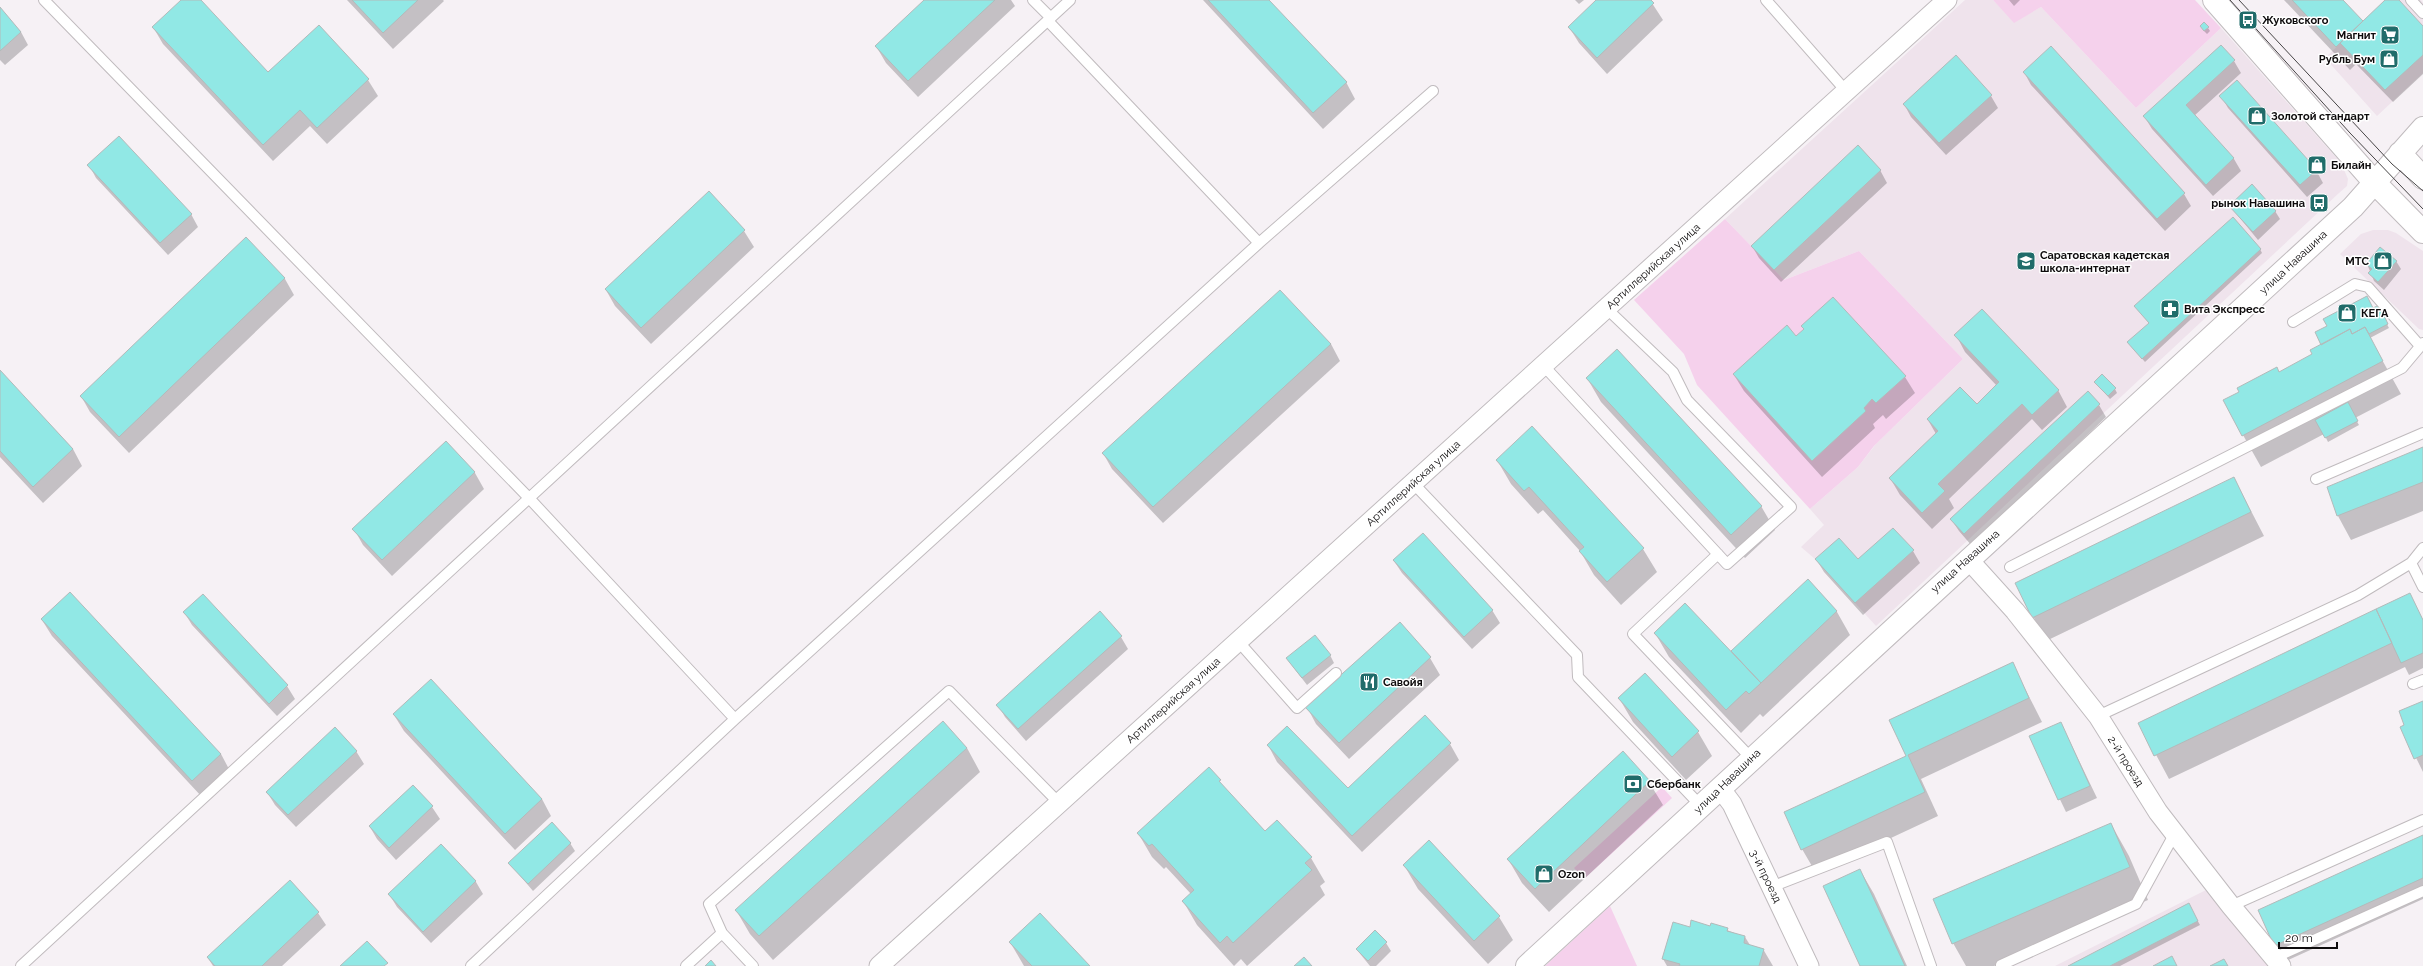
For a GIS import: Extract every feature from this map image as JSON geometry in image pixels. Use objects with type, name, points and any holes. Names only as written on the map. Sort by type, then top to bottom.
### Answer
[{"type":"main road","points":[[2214,0],[2375,183],[2423,232]]},
{"type":"main road","name":"улица Навашина","points":[[1527,966],[1702,806],[1750,758],[2353,207],[2423,128]]},
{"type":"main road","points":[[2400,154],[2423,178]]},
{"type":"street","name":"Артиллерийская улица","points":[[879,966],[1947,0]]},
{"type":"street","name":"2-й проезд","points":[[1968,559],[2014,611],[2098,716],[2158,812],[2231,906],[2278,962]]},
{"type":"street","name":"3-й проезд","points":[[1720,788],[1732,804],[1809,966]]},
{"type":"lane","points":[[44,0],[529,498],[735,720]]},
{"type":"lane","points":[[1033,0],[1049,19],[1259,243]]},
{"type":"lane","points":[[21,966],[1070,0]]},
{"type":"lane","points":[[1766,0],[1815,59],[1846,92]]},
{"type":"lane","points":[[2411,0],[2423,13]]},
{"type":"lane","points":[[471,966],[735,720],[1259,243],[1433,90]]},
{"type":"lane","points":[[2010,567],[2402,368],[2422,344],[2368,287],[2356,284],[2293,322]]},
{"type":"lane","points":[[1543,365],[1727,564],[1791,506],[1687,400],[1673,372],[1606,308]]},
{"type":"lane","points":[[2316,479],[2423,433]]},
{"type":"lane","points":[[1413,483],[1577,655],[1578,677],[1702,806]]},
{"type":"lane","points":[[2098,716],[2358,595],[2411,563],[2423,548]]},
{"type":"lane","points":[[1718,554],[1633,634],[1750,758]]},
{"type":"lane","points":[[2411,563],[2423,587]]},
{"type":"lane","points":[[1238,641],[1297,708],[1336,673]]},
{"type":"lane","points":[[2413,684],[2423,680]]},
{"type":"lane","points":[[753,966],[722,933],[709,904],[949,691],[1059,803]]},
{"type":"lane","points":[[2231,906],[2423,820]]},
{"type":"lane","points":[[2001,964],[2136,904],[2175,833]]},
{"type":"lane","points":[[1771,887],[1887,842],[1931,966]]},
{"type":"lane","points":[[2278,962],[2423,891]]},
{"type":"lane","points":[[686,966],[722,933]]},
{"type":"shaded area","name":"Саратовская кадетская школа-интернат","points":[[1965,0],[1993,0],[2014,22],[2041,7],[2136,108],[2221,28],[2341,163],[2348,179],[2347,186],[1876,626],[1815,559],[1801,547],[1824,525],[1810,509],[1858,467],[1876,444],[1963,359],[1859,251],[1784,280],[1725,219]]},
{"type":"shaded area","points":[[1993,0],[2195,0],[2221,28],[2136,108],[2041,7],[2014,23]]},
{"type":"shaded area","points":[[2385,0],[2421,0],[2423,3],[2423,73],[2377,116],[2325,58]]},
{"type":"shaded area","points":[[1725,219],[1784,280],[1859,251],[1963,359],[1874,446],[1858,467],[1810,509],[1697,385],[1684,354],[1634,300]]},
{"type":"shaded area","points":[[2373,230],[2388,230],[2396,233],[2423,251],[2423,330],[2419,329],[2340,254],[2361,234]]},
{"type":"shaded area","points":[[1662,787],[1672,798],[1584,879],[1574,868]]},
{"type":"shaded area","points":[[2206,890],[2273,966],[2055,966]]},
{"type":"shaded area","points":[[1610,906],[1637,966],[1545,966]]},
{"type":"building","points":[[181,0],[201,0],[268,72],[319,25],[369,79],[317,128],[300,110],[263,145],[152,27]]},
{"type":"building","points":[[352,0],[418,0],[383,33]]},
{"type":"building","points":[[924,0],[995,0],[908,81],[875,46]]},
{"type":"building","points":[[1208,0],[1269,0],[1347,82],[1313,113]]},
{"type":"building","points":[[1596,0],[1651,0],[1654,3],[1597,58],[1568,27]]},
{"type":"building","points":[[2292,0],[2343,0],[2363,21],[2336,47]]},
{"type":"building","points":[[2385,0],[2399,0],[2423,26],[2423,55],[2385,90],[2340,43]]},
{"type":"building","points":[[0,7],[21,32],[0,51]]},
{"type":"building","points":[[2204,22],[2209,27],[2204,31],[2200,26]]},
{"type":"building","points":[[2221,45],[2235,60],[2186,105],[2234,158],[2206,185],[2143,116]]},
{"type":"building","points":[[2051,46],[2185,193],[2157,219],[2023,72]]},
{"type":"building","points":[[1956,55],[1992,95],[1939,143],[1903,104]]},
{"type":"building","points":[[2237,80],[2317,170],[2300,185],[2219,96]]},
{"type":"building","points":[[119,136],[192,214],[160,243],[87,165]]},
{"type":"building","points":[[1858,145],[1881,170],[1774,270],[1751,246]]},
{"type":"building","points":[[2252,184],[2276,211],[2253,232],[2229,206]]},
{"type":"building","points":[[709,191],[745,230],[641,328],[605,289]]},
{"type":"building","points":[[2233,217],[2261,249],[2142,359],[2127,342],[2149,323],[2134,306]]},
{"type":"building","points":[[246,237],[285,278],[119,437],[80,396]]},
{"type":"building","points":[[2380,247],[2397,261],[2378,282],[2368,273],[2372,269],[2366,264]]},
{"type":"building","points":[[1280,290],[1331,344],[1153,507],[1102,453]]},
{"type":"building","points":[[2367,296],[2373,308],[2379,305],[2388,324],[2369,334],[2365,327],[2352,334],[2350,329],[2321,345],[2315,332],[2327,326],[2323,319]]},
{"type":"building","points":[[1833,297],[1906,376],[1876,403],[1872,399],[1864,408],[1866,411],[1812,461],[1733,374],[1787,325],[1796,336],[1804,329],[1801,326]]},
{"type":"building","points":[[1982,309],[2059,390],[2032,415],[2022,404],[1938,484],[1945,491],[1922,513],[1889,478],[1938,431],[1927,419],[1960,387],[1977,404],[1999,382],[1954,335]]},
{"type":"building","points":[[2365,327],[2383,361],[2242,436],[2223,400],[2239,392],[2237,388],[2277,367],[2279,372],[2312,354],[2310,350],[2350,329],[2352,334]]},
{"type":"building","points":[[1617,349],[1762,506],[1731,535],[1586,378]]},
{"type":"building","points":[[0,370],[73,449],[33,487],[0,451]]},
{"type":"building","points":[[2102,374],[2116,388],[2108,396],[2094,382]]},
{"type":"building","points":[[2088,391],[2100,404],[1964,534],[1950,519]]},
{"type":"building","points":[[2348,402],[2358,421],[2325,438],[2315,420]]},
{"type":"building","points":[[1532,426],[1644,548],[1607,582],[1579,551],[1584,547],[1529,487],[1524,491],[1496,460]]},
{"type":"building","points":[[446,441],[475,472],[382,560],[352,529]]},
{"type":"building","points":[[2423,447],[2423,482],[2337,516],[2327,487]]},
{"type":"building","points":[[2234,477],[2251,512],[2032,618],[2015,583]]},
{"type":"building","points":[[1893,528],[1914,550],[1855,603],[1815,559],[1839,538],[1858,559]]},
{"type":"building","points":[[1423,533],[1493,610],[1464,637],[1393,560]]},
{"type":"building","points":[[1808,579],[1837,611],[1761,683],[1731,651]]},
{"type":"building","points":[[70,592],[221,754],[192,781],[41,619]]},
{"type":"building","points":[[2410,593],[2423,620],[2423,653],[2401,663],[2376,609]]},
{"type":"building","points":[[203,594],[288,685],[269,704],[183,612]]},
{"type":"building","points":[[1685,603],[1761,683],[1749,694],[1746,691],[1726,710],[1654,633]]},
{"type":"building","points":[[2376,609],[2392,643],[2154,756],[2138,723]]},
{"type":"building","points":[[1100,611],[1122,636],[1018,729],[996,705]]},
{"type":"building","name":"Савойя","points":[[1400,622],[1431,657],[1339,743],[1305,707]]},
{"type":"building","points":[[1315,635],[1331,655],[1302,678],[1286,658]]},
{"type":"building","points":[[2013,662],[2029,698],[1908,755],[1925,792],[1801,850],[1784,812],[1906,756],[1889,720]]},
{"type":"building","points":[[1645,673],[1699,731],[1672,757],[1618,698]]},
{"type":"building","points":[[431,679],[542,799],[505,834],[393,714]]},
{"type":"building","points":[[2423,701],[2423,755],[2414,759],[2400,727],[2404,725],[2399,711]]},
{"type":"building","points":[[1425,715],[1451,743],[1352,836],[1267,745],[1287,726],[1348,788]]},
{"type":"building","points":[[943,721],[967,748],[759,936],[735,910]]},
{"type":"building","points":[[2061,722],[2090,786],[2058,800],[2029,736]]},
{"type":"building","points":[[335,727],[357,751],[288,815],[266,792]]},
{"type":"building","points":[[1623,751],[1650,781],[1535,889],[1507,859]]},
{"type":"building","points":[[1209,767],[1221,780],[1219,781],[1265,831],[1277,820],[1312,857],[1305,863],[1312,870],[1233,943],[1227,936],[1220,943],[1182,901],[1194,890],[1152,844],[1149,846],[1137,833]]},
{"type":"building","points":[[413,785],[433,806],[389,848],[369,826]]},
{"type":"building","points":[[552,822],[571,843],[528,884],[508,863]]},
{"type":"building","points":[[2111,823],[2130,867],[1952,944],[1933,899]]},
{"type":"building","points":[[2423,835],[2423,878],[2274,946],[2258,910]]},
{"type":"building","points":[[1429,840],[1500,916],[1474,941],[1403,865]]},
{"type":"building","points":[[441,844],[476,881],[423,932],[388,894]]},
{"type":"building","points":[[1860,869],[1905,966],[1860,966],[1823,886]]},
{"type":"building","points":[[290,880],[319,912],[262,966],[215,966],[207,957]]},
{"type":"building","points":[[2189,903],[2198,921],[2110,966],[2068,966]]},
{"type":"building","points":[[1040,913],[1090,966],[1032,966],[1009,942]]},
{"type":"building","points":[[1691,920],[1710,926],[1711,923],[1728,928],[1727,931],[1745,936],[1744,943],[1764,949],[1759,966],[1679,966],[1680,964],[1662,959],[1673,922],[1690,927]]},
{"type":"building","points":[[1375,930],[1387,942],[1368,961],[1356,949]]},
{"type":"building","points":[[367,941],[388,963],[384,966],[340,966]]},
{"type":"building","points":[[2172,956],[2177,966],[2153,966]]},
{"type":"building","points":[[1304,957],[1312,966],[1294,966]]},
{"type":"building","points":[[2224,959],[2228,966],[2210,966]]},
{"type":"building","points":[[711,960],[716,966],[705,966]]},
{"type":"tram line","points":[[2230,0],[2350,133],[2423,209]]},
{"type":"tram line","points":[[2239,0],[2392,164],[2423,191]]},
{"type":"place","name":"Жуковского","points":[[2248,20]]},
{"type":"place","name":"Магнит","points":[[2390,35]]},
{"type":"place","name":"Рубль Бум","points":[[2389,59]]},
{"type":"place","name":"Золотой стандарт","points":[[2257,116]]},
{"type":"place","name":"Билайн","points":[[2317,165]]},
{"type":"place","name":"рынок Навашина","points":[[2319,203]]},
{"type":"place","name":"Саратовская кадетская школа-интернат","points":[[2026,261]]},
{"type":"place","name":"МТС","points":[[2383,261]]},
{"type":"place","name":"Вита Экспресс","points":[[2170,309]]},
{"type":"place","name":"КЕГА","points":[[2347,313]]},
{"type":"place","name":"Савойя","points":[[1369,682]]},
{"type":"place","name":"Сбербанк","points":[[1633,784]]},
{"type":"place","name":"Ozon","points":[[1544,874]]}]
